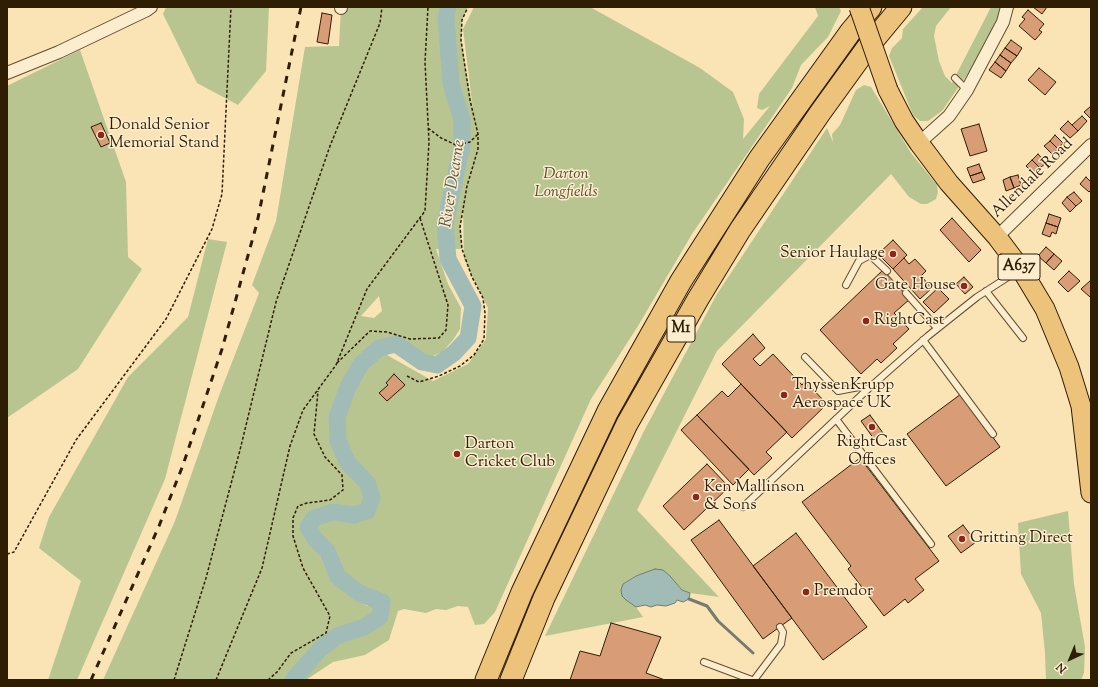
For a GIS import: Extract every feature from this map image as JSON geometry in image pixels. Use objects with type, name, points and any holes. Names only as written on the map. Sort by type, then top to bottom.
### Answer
[{"type":"highway","name":"A637","points":[[859,7],[888,90],[904,121],[949,183],[997,237],[1021,269],[1045,309],[1086,405],[1091,493]]},
{"type":"highway","name":"M1","points":[[486,680],[522,592],[608,411],[681,281],[759,159],[851,31],[871,7]]},
{"type":"highway","name":"M1","points":[[511,680],[544,598],[627,424],[698,299],[740,230],[820,112],[867,48],[901,7]]},
{"type":"street","points":[[7,73],[60,52],[151,7]]},
{"type":"street","points":[[919,143],[949,116],[966,90],[1003,22],[1007,7]]},
{"type":"street","name":"Allendale Road","points":[[997,237],[1091,144]]},
{"type":"lane","points":[[955,78],[966,90]]},
{"type":"lane","points":[[846,285],[859,261],[870,255],[887,271]]},
{"type":"lane","points":[[744,507],[868,389],[923,340],[986,291],[1021,269]]},
{"type":"lane","points":[[986,291],[1023,338]]},
{"type":"lane","points":[[906,293],[937,328]]},
{"type":"lane","points":[[923,340],[994,434]]},
{"type":"lane","points":[[805,357],[838,391],[859,387],[868,389]]},
{"type":"lane","points":[[836,419],[931,544]]},
{"type":"lane","points":[[704,662],[753,680],[781,644],[783,632],[780,626]]},
{"type":"path","points":[[7,554],[14,552],[76,440],[166,319],[212,229],[222,194],[231,7]]},
{"type":"path","points":[[174,680],[208,570],[240,450],[276,302],[330,146],[380,23],[382,7]]},
{"type":"path","points":[[336,365],[367,289],[425,211],[428,128],[425,62],[428,7]]},
{"type":"path","points":[[407,376],[419,382],[439,376],[460,366],[474,355],[484,339],[485,313],[483,298],[472,277],[462,249],[460,227],[467,186],[478,149],[478,134],[470,100],[461,40],[462,20],[468,7]]},
{"type":"path","points":[[428,128],[441,138],[456,145],[470,142],[478,134]]},
{"type":"path","points":[[216,680],[262,568],[290,446],[303,410],[336,365],[370,331],[387,332],[410,339],[417,339],[439,338],[446,330],[448,305],[420,218]]},
{"type":"path","points":[[268,680],[278,672],[291,653],[326,633],[330,616],[303,568],[293,536],[293,518],[298,506],[307,503],[330,500],[343,490],[342,475],[325,457],[314,434],[318,389]]},
{"type":"green space","points":[[166,7],[269,7],[266,71],[238,105],[197,83],[163,14]]},
{"type":"green space","name":"Darton Longfields","points":[[341,7],[468,7],[462,20],[461,40],[473,110],[463,29],[474,7],[590,7],[700,68],[733,92],[744,119],[743,139],[770,106],[762,110],[757,108],[759,94],[818,16],[815,7],[839,7],[841,11],[828,37],[801,65],[792,88],[692,234],[638,326],[591,399],[495,612],[484,624],[475,625],[468,607],[458,606],[446,610],[436,609],[426,613],[404,609],[398,611],[389,640],[365,655],[333,662],[306,680],[103,680],[175,521],[220,393],[259,293],[252,285],[276,221],[305,47],[339,46]],"holes":[[[463,209],[464,259],[488,308],[486,339],[468,364],[433,381],[387,355],[404,340],[419,352],[431,357],[443,351],[460,329],[461,308],[448,284],[436,249],[462,249],[460,227]],[[379,296],[382,311],[374,318],[361,316]],[[315,532],[319,540],[337,558],[340,569],[359,588],[382,597],[367,606],[332,583],[313,541]]]},
{"type":"green space","points":[[923,7],[951,7],[936,26],[934,36],[939,61],[945,76],[952,83],[991,7],[1000,7],[997,21],[969,72],[942,111],[928,121],[920,121],[913,115],[889,56],[892,48],[902,38],[903,29]]},
{"type":"green space","points":[[80,50],[126,182],[128,257],[142,269],[78,369],[7,418],[7,86]]},
{"type":"green space","points":[[864,85],[871,87],[911,153],[937,185],[938,192],[936,199],[927,204],[921,204],[909,197],[891,174],[717,351],[637,510],[719,597],[690,593],[682,590],[677,584],[645,573],[635,576],[623,584],[626,600],[636,607],[643,617],[545,636],[643,433],[717,294],[827,128],[833,142],[832,134],[840,125],[856,90]]},
{"type":"green space","points":[[208,239],[227,242],[165,479],[77,680],[48,680],[81,581],[39,548],[49,517],[128,377],[188,317]]},
{"type":"green space","points":[[1068,511],[1074,584],[1085,647],[1084,673],[1081,680],[1046,680],[1041,613],[1021,574],[1018,523]]},
{"type":"water","points":[[655,569],[663,570],[682,590],[690,593],[689,599],[683,602],[677,600],[675,603],[666,606],[657,605],[651,607],[645,605],[636,607],[622,596],[621,590],[623,584],[636,576]]},
{"type":"building","points":[[1033,7],[1047,7],[1042,14]]},
{"type":"building","points":[[1028,10],[1044,24],[1039,30],[1042,32],[1035,40],[1019,26],[1025,19],[1022,17]]},
{"type":"building","points":[[322,13],[332,15],[328,44],[317,42]]},
{"type":"building","points":[[1011,40],[1022,48],[1017,56],[1005,48]]},
{"type":"building","points":[[1005,48],[1017,56],[1011,63],[1000,55]]},
{"type":"building","points":[[1000,55],[1011,63],[1006,71],[995,62]]},
{"type":"building","points":[[995,62],[1006,71],[1001,78],[989,70]]},
{"type":"building","points":[[1039,68],[1056,82],[1045,95],[1028,80]]},
{"type":"building","points":[[1091,106],[1091,117],[1090,118],[1084,112]]},
{"type":"building","points":[[1082,116],[1087,121],[1078,131],[1072,125]]},
{"type":"building","points":[[1068,121],[1078,131],[1070,138],[1060,129]]},
{"type":"building","name":"Donald Senior Memorial Stand","points":[[101,123],[110,143],[101,147],[91,127]]},
{"type":"building","points":[[979,124],[987,151],[970,156],[961,129]]},
{"type":"building","points":[[1055,135],[1063,143],[1058,149],[1050,141]]},
{"type":"building","points":[[1050,141],[1058,149],[1052,154],[1044,146]]},
{"type":"building","points":[[1038,154],[1046,163],[1040,168],[1032,160]]},
{"type":"building","points":[[1032,160],[1040,168],[1034,174],[1026,166]]},
{"type":"building","points":[[979,164],[982,172],[970,176],[967,168]]},
{"type":"building","points":[[982,172],[985,179],[973,183],[970,176]]},
{"type":"building","points":[[1018,175],[1021,185],[1014,188],[1010,177]]},
{"type":"building","points":[[1010,177],[1014,188],[1006,191],[1003,180]]},
{"type":"building","points":[[1086,177],[1091,182],[1091,190],[1089,192],[1080,184]]},
{"type":"building","points":[[1074,192],[1082,201],[1076,206],[1067,197]]},
{"type":"building","points":[[1067,197],[1076,206],[1070,212],[1062,203]]},
{"type":"building","points":[[1049,214],[1061,218],[1058,227],[1046,223]]},
{"type":"building","points":[[952,218],[981,250],[969,262],[940,230]]},
{"type":"building","points":[[1046,223],[1058,227],[1056,234],[1052,232],[1050,237],[1042,234]]},
{"type":"building","name":"Senior Haulage","points":[[893,240],[907,255],[893,269],[878,254]]},
{"type":"building","points":[[1046,247],[1054,254],[1046,263],[1038,256]]},
{"type":"building","points":[[1054,254],[1062,261],[1054,270],[1046,263]]},
{"type":"building","points":[[904,258],[909,264],[915,259],[926,271],[921,276],[932,288],[920,299],[893,269]]},
{"type":"building","name":"RightCast","points":[[883,270],[910,299],[894,313],[909,329],[893,344],[897,348],[881,363],[877,359],[861,374],[820,330]]},
{"type":"building","points":[[1069,271],[1080,281],[1068,292],[1058,282]]},
{"type":"building","name":"Gate House","points":[[964,277],[973,287],[965,294],[956,284]]},
{"type":"building","points":[[1091,280],[1091,295],[1090,297],[1081,289]]},
{"type":"building","points":[[938,288],[949,299],[934,313],[923,302]]},
{"type":"building","name":"ThyssenKrupp Aerospace UK","points":[[753,334],[765,348],[753,359],[760,366],[773,354],[802,385],[805,381],[827,404],[792,438],[722,364]]},
{"type":"building","points":[[394,374],[405,385],[387,401],[379,393],[388,385],[386,383]]},
{"type":"building","name":"ThyssenKrupp Aerospace UK","points":[[741,384],[787,432],[766,452],[772,458],[754,475],[697,415],[722,391],[728,397]]},
{"type":"building","points":[[961,394],[1000,447],[946,486],[907,434]]},
{"type":"building","name":"Ken Mallinson & Sons","points":[[697,415],[749,469],[733,485],[681,430]]},
{"type":"building","name":"RightCast Offices","points":[[870,415],[883,433],[874,439],[861,421]]},
{"type":"building","points":[[860,458],[939,561],[915,579],[924,590],[908,603],[905,599],[884,616],[848,569],[851,566],[802,502]]},
{"type":"building","name":"Ken Mallinson & Sons","points":[[707,464],[729,487],[684,530],[663,506]]},
{"type":"building","name":"Premdor","points":[[719,520],[792,618],[763,639],[691,540]]},
{"type":"building","name":"Gritting Direct","points":[[963,525],[976,542],[961,553],[948,536]]},
{"type":"building","name":"Premdor","points":[[796,533],[867,627],[823,660],[753,566]]},
{"type":"building","points":[[611,623],[661,637],[646,673],[665,680],[570,680],[580,651],[600,656]]},
{"type":"waterway","name":"River Dearne","points":[[293,680],[320,649],[337,636],[364,627],[380,617],[382,602],[359,593],[338,577],[327,551],[315,539],[308,527],[314,518],[333,512],[354,515],[367,511],[372,498],[368,484],[348,463],[338,441],[337,417],[348,387],[361,364],[379,348],[396,344],[422,362],[437,365],[454,353],[468,338],[473,306],[448,259],[445,224],[462,146],[462,120],[451,84],[446,18],[448,7]]},
{"type":"waterway","points":[[689,599],[707,606],[718,621],[753,653]]},
{"type":"railway","points":[[91,680],[159,526],[183,465],[222,349],[257,223],[301,7]]},
{"type":"place","name":"Donald Senior Memorial Stand","points":[[101,135]]},
{"type":"place","name":"Senior Haulage","points":[[893,254]]},
{"type":"place","name":"Gate House","points":[[964,286]]},
{"type":"place","name":"RightCast","points":[[866,321]]},
{"type":"place","name":"ThyssenKrupp Aerospace UK","points":[[784,395]]},
{"type":"place","name":"RightCast Offices","points":[[872,427]]},
{"type":"place","name":"Darton Cricket Club","points":[[457,454]]},
{"type":"place","name":"Ken Mallinson & Sons","points":[[696,497]]},
{"type":"place","name":"Gritting Direct","points":[[962,539]]},
{"type":"place","name":"Premdor","points":[[806,592]]}]
